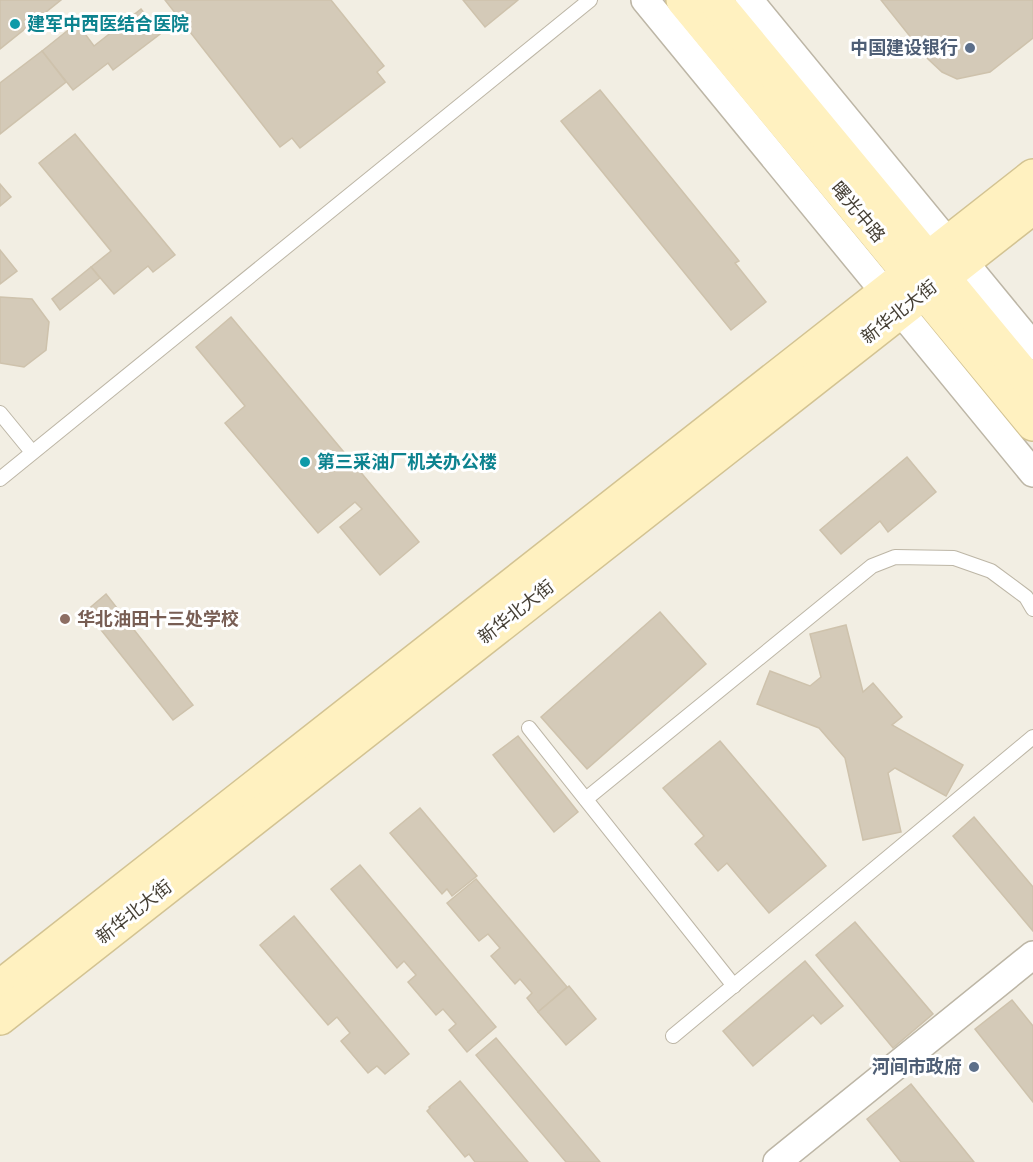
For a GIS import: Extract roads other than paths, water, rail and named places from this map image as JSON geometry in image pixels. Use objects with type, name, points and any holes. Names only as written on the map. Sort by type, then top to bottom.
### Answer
[{"type":"main road","name":"曙光中路","points":[[683,0],[925,276],[1033,386]]},
{"type":"main road","name":"曙光中路","points":[[714,0],[925,276],[1033,424]]},
{"type":"main road","name":"新华北大街","points":[[0,1018],[925,276],[1033,176]]},
{"type":"main road","name":"新华北大街","points":[[0,987],[925,276],[1033,207]]},
{"type":"street","points":[[645,0],[925,276],[1033,346]]},
{"type":"street","points":[[749,0],[925,276],[1033,473]]},
{"type":"street","points":[[777,1162],[1033,956]]},
{"type":"lane","points":[[0,479],[590,0]]},
{"type":"lane","points":[[0,413],[32,452]]},
{"type":"lane","points":[[586,799],[872,566],[895,558],[954,558],[991,571],[1031,600]]},
{"type":"lane","points":[[529,728],[734,986]]},
{"type":"lane","points":[[673,1036],[1033,737]]},
{"type":"place","name":"建军中西医结合医院","points":[[15,24]]},
{"type":"place","name":"中国建设银行","points":[[970,48]]},
{"type":"place","name":"第三采油厂机关办公楼","points":[[305,462]]},
{"type":"place","name":"华北油田十三处学校","points":[[65,619]]},
{"type":"place","name":"河间市政府","points":[[974,1067]]}]
